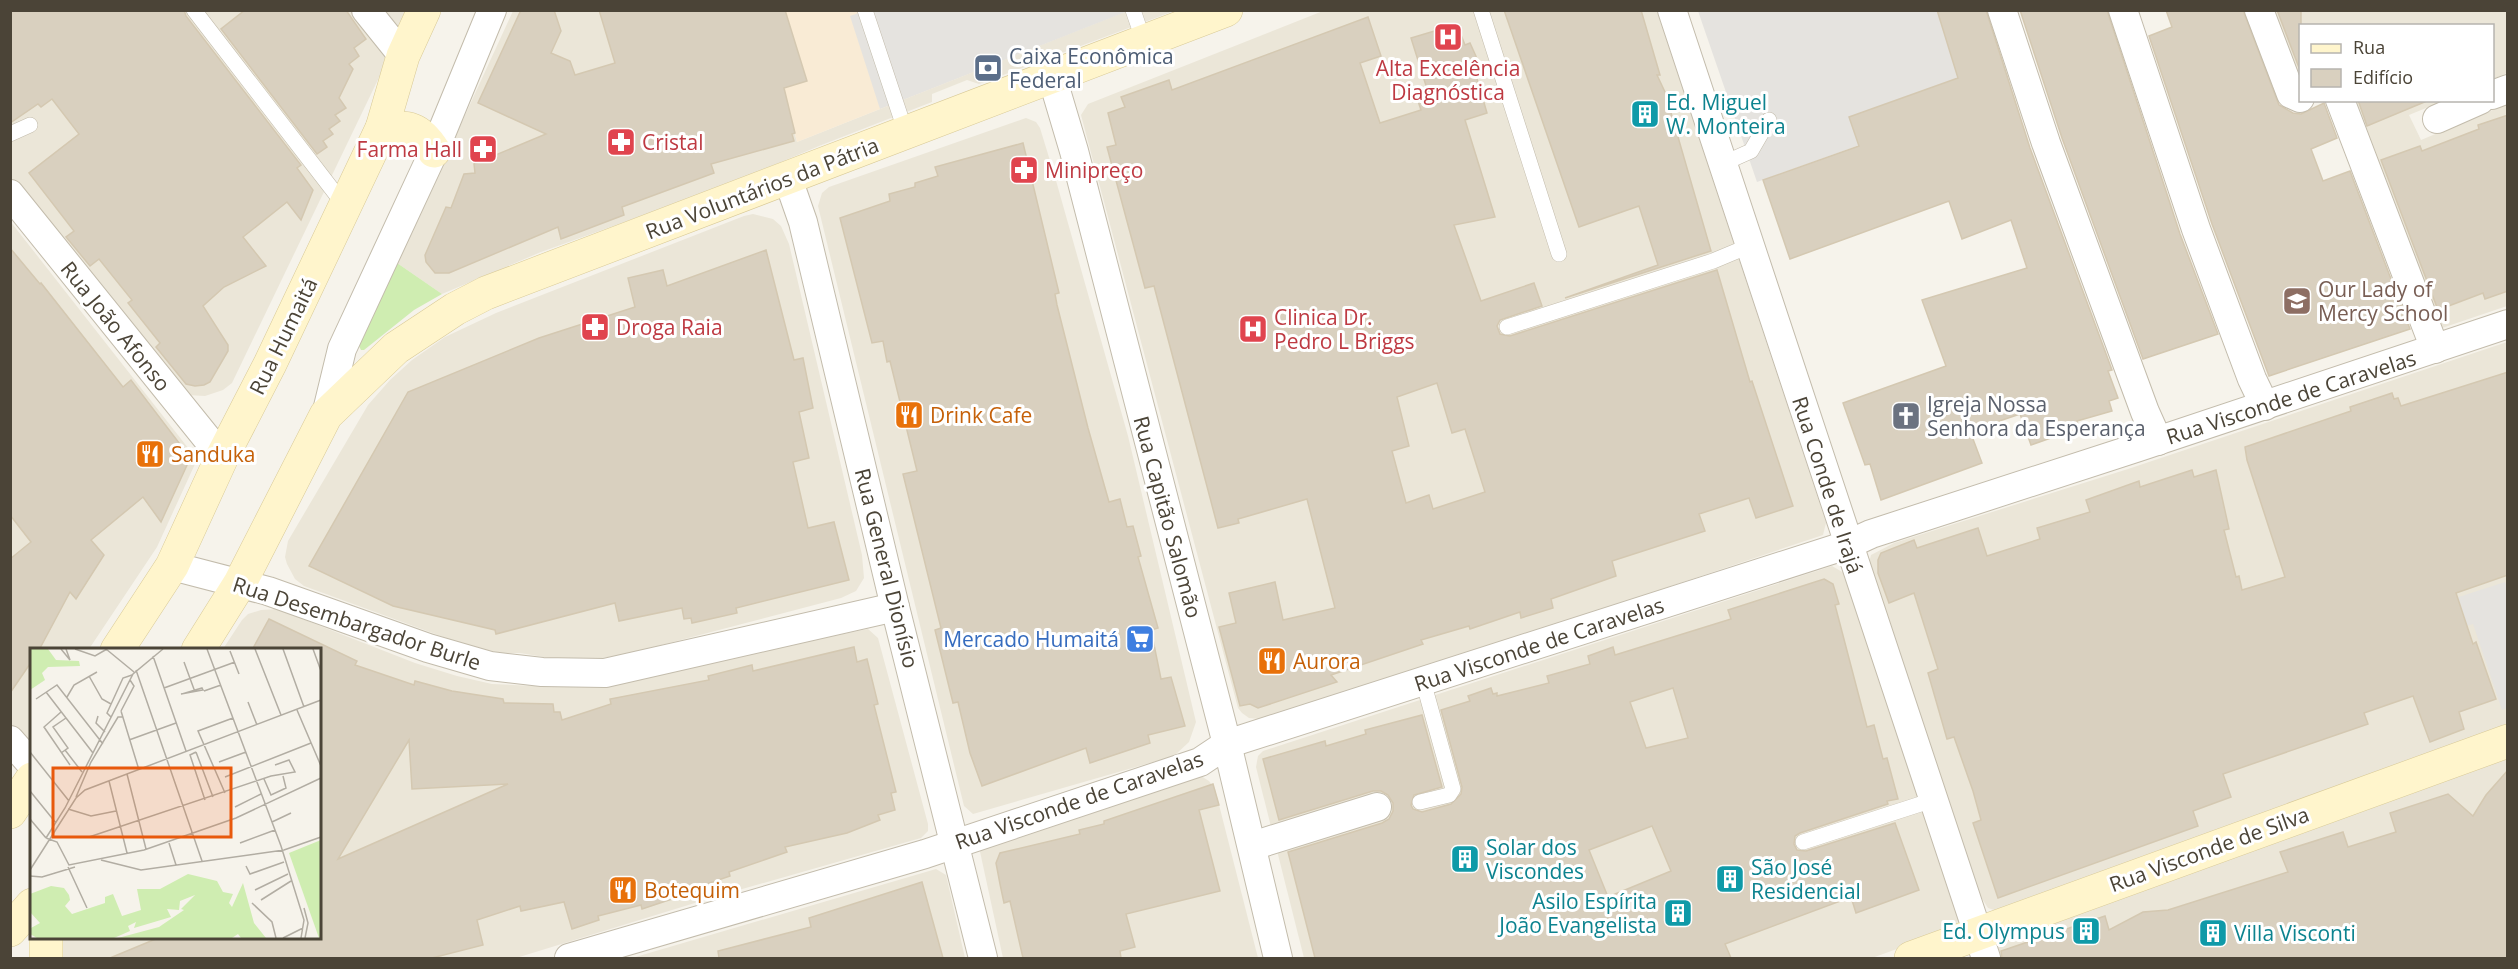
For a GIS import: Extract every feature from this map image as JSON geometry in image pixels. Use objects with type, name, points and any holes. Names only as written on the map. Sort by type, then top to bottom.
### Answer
[{"type":"main road","name":"Rua Humaitá","points":[[118,648],[172,566],[222,458],[270,364],[382,128],[403,56],[423,10]]},
{"type":"main road","name":"Rua Voluntários da Pátria","points":[[326,415],[396,348],[455,309],[476,298],[1144,42],[1216,12]]},
{"type":"main road","points":[[382,128],[414,129],[426,137],[434,151]]},
{"type":"main road","points":[[199,648],[240,583],[326,415]]},
{"type":"main road","name":"Rua Visconde de Silva","points":[[1911,958],[1982,946],[2508,741]]},
{"type":"main road","points":[[10,812],[30,782]]},
{"type":"main road","points":[[10,930],[30,907]]},
{"type":"main road","points":[[45,939],[46,958]]},
{"type":"street","points":[[366,10],[403,56]]},
{"type":"street","points":[[326,415],[342,349],[434,151],[492,10]]},
{"type":"street","name":"Rua Conde de Irajá","points":[[1672,10],[1847,545],[1982,946]]},
{"type":"street","points":[[2123,10],[2196,229],[2252,379],[2265,406]]},
{"type":"street","points":[[2259,10],[2291,94],[2299,97]]},
{"type":"street","points":[[1997,23],[2046,143],[2145,412],[2149,444]]},
{"type":"street","name":"Rua Capitão Salomão","points":[[1052,77],[1074,151],[1227,744],[1278,958]]},
{"type":"street","points":[[2494,95],[2508,89]]},
{"type":"street","points":[[2341,102],[2435,349]]},
{"type":"street","points":[[2437,119],[2475,102]]},
{"type":"street","name":"Rua General Dionísio","points":[[788,179],[807,238],[983,958]]},
{"type":"street","name":"Rua João Afonso","points":[[10,194],[222,458]]},
{"type":"street","name":"Rua Visconde de Caravelas","points":[[569,958],[956,843],[1200,762],[1227,744],[1847,545],[1871,534],[2508,324]]},
{"type":"street","name":"Rua Desembargador Burle","points":[[172,566],[268,591],[428,648],[490,666],[542,672],[604,673],[896,607]]},
{"type":"street","points":[[10,740],[30,763]]},
{"type":"street","points":[[1252,846],[1377,807]]},
{"type":"lane","points":[[194,10],[345,206]]},
{"type":"lane","points":[[865,10],[906,133]]},
{"type":"lane","points":[[1133,10],[1144,42]]},
{"type":"lane","points":[[1481,10],[1559,254]]},
{"type":"lane","points":[[1722,164],[1751,151],[1769,120]]},
{"type":"lane","points":[[10,134],[30,125]]},
{"type":"lane","points":[[1506,327],[1713,261],[1749,246]]},
{"type":"lane","points":[[1420,802],[1449,795],[1453,789],[1423,681]]},
{"type":"lane","points":[[1803,842],[1933,800]]},
{"type":"shaded area","points":[[764,10],[1127,11],[797,142]]},
{"type":"shaded area","points":[[867,10],[1128,11],[880,109],[850,16]]},
{"type":"shaded area","points":[[11,11],[411,11],[232,383],[223,390],[205,396],[187,395],[11,180]]},
{"type":"shaded area","points":[[513,11],[764,11],[797,142],[1127,11],[1174,11],[979,84],[967,80],[932,94],[932,102],[719,188],[541,252],[442,294],[397,263]]},
{"type":"shaded area","points":[[1323,11],[1657,11],[1826,523],[1823,535],[1546,628],[1259,719],[1249,718],[1242,713],[1238,708],[1081,115],[1088,104]]},
{"type":"shaded area","points":[[1698,11],[1937,11],[1970,105],[1757,182]]},
{"type":"shaded area","points":[[2267,11],[2507,11],[2507,73],[2494,79],[2494,24],[2299,24],[2299,78],[2296,79]]},
{"type":"shaded area","points":[[2355,102],[2441,102],[2409,115],[2421,140],[2507,104],[2507,306],[2442,328]]},
{"type":"shaded area","points":[[1026,118],[1036,122],[1040,128],[1128,436],[1196,722],[1189,742],[1174,756],[973,814],[964,806],[818,206],[822,193],[829,187]]},
{"type":"shaded area","points":[[753,214],[773,219],[781,226],[789,244],[862,555],[864,578],[856,591],[841,598],[627,654],[595,659],[556,659],[520,653],[502,653],[468,646],[304,586],[295,579],[285,557],[288,541],[368,405],[412,360],[445,337],[496,313]]},
{"type":"shaded area","points":[[10,221],[192,453],[195,464],[157,547],[90,648],[30,648],[30,738],[24,743],[10,726]]},
{"type":"shaded area","points":[[2507,342],[2507,727],[1997,911],[1988,908],[1981,897],[1870,570],[1871,555],[1894,543],[2128,469]]},
{"type":"shaded area","points":[[1832,566],[1844,573],[1959,917],[1952,929],[1872,958],[1304,958],[1256,767],[1258,756],[1263,751]]},
{"type":"shaded area","points":[[2505,582],[2508,589],[2507,708],[2502,710],[2473,624],[2440,634],[2431,606]]},
{"type":"shaded area","points":[[277,609],[415,663],[457,676],[492,684],[556,687],[578,686],[868,629],[878,638],[928,831],[921,838],[711,898],[516,958],[54,958],[57,939],[321,939],[321,648],[224,648],[242,620],[248,614]]},
{"type":"shaded area","points":[[2507,757],[2507,958],[1996,958],[1996,943]]},
{"type":"shaded area","points":[[1201,776],[1215,789],[1258,958],[1003,958],[979,847]]},
{"type":"shaded area","points":[[936,869],[946,875],[965,958],[632,958]]},
{"type":"green space","points":[[397,263],[442,294],[414,310],[364,350],[361,350],[359,346]]},
{"type":"building","points":[[10,10],[184,10],[186,16],[301,165],[297,168],[313,190],[301,220],[287,202],[243,237],[266,266],[224,287],[203,306],[228,345],[228,351],[210,382],[195,386],[186,384],[156,347],[160,343],[128,303],[132,300],[99,259],[90,266],[66,237],[74,231],[29,173],[79,134],[52,99],[41,107],[38,104],[10,123]]},
{"type":"building","points":[[245,10],[346,10],[366,39],[354,48],[359,56],[349,64],[353,69],[339,98],[346,108],[335,115],[340,121],[329,129],[333,134],[323,141],[327,147],[317,154],[221,29]]},
{"type":"building","points":[[521,10],[554,10],[561,31],[551,53],[570,61],[575,75],[615,63],[599,10],[785,10],[807,81],[784,88],[795,133],[792,134],[794,141],[711,164],[714,173],[622,207],[624,215],[561,239],[558,227],[449,273],[435,273],[426,262],[425,255],[446,207],[451,208],[464,174],[475,173],[474,164],[546,134],[478,103]]},
{"type":"building","points":[[1504,10],[1641,10],[1660,75],[1657,75],[1665,92],[1711,251],[1565,298],[1658,265],[1639,206],[1579,227]]},
{"type":"building","points":[[1937,10],[1986,10],[2030,148],[2112,370],[2108,371],[2118,398],[2109,401],[2112,411],[2077,421],[2079,428],[2031,445],[2020,414],[1970,431],[1982,463],[1881,500],[1870,464],[1865,465],[1843,403],[1946,366],[1922,300],[2027,268],[2011,220],[1962,239],[1949,201],[1790,259],[1763,180],[1859,146],[1849,117],[1958,78]]},
{"type":"building","points":[[2020,10],[2107,10],[2180,234],[2218,334],[2143,359],[2062,138]]},
{"type":"building","points":[[2166,10],[2243,10],[2279,105],[2293,113],[2301,114],[2324,103],[2337,138],[2311,149],[2323,181],[2350,171],[2410,329],[2269,376],[2212,224],[2149,36],[2172,27]]},
{"type":"building","points":[[2277,10],[2301,10],[2299,68]]},
{"type":"building","points":[[1368,17],[1381,56],[1360,63],[1380,123],[1421,110],[1416,95],[1428,92],[1411,38],[1448,27],[1451,38],[1461,35],[1465,45],[1470,43],[1479,63],[1473,65],[1487,113],[1465,120],[1495,217],[1454,225],[1481,301],[1534,283],[1542,306],[1500,320],[1497,326],[1500,334],[1510,336],[1717,270],[1750,382],[1752,381],[1793,506],[1756,518],[1749,498],[1699,514],[1705,531],[1612,561],[1616,576],[1551,599],[1553,608],[1521,618],[1520,612],[1470,629],[1469,626],[1421,640],[1423,644],[1331,675],[1337,682],[1258,708],[1250,704],[1240,706],[1219,627],[1236,623],[1229,593],[1275,582],[1283,620],[1335,608],[1307,499],[1238,519],[1239,523],[1218,528],[1154,286],[1145,288],[1107,147],[1116,145],[1108,113],[1125,107],[1121,97],[1169,80],[1172,90]],"holes":[[[1437,383],[1452,433],[1465,429],[1485,492],[1433,509],[1429,495],[1406,503],[1392,451],[1409,446],[1397,397]]]},
{"type":"building","points":[[2359,102],[2425,102],[2367,126]]},
{"type":"building","points":[[2508,115],[2508,291],[2485,299],[2483,293],[2438,310],[2381,160],[2420,146],[2422,151],[2479,129],[2478,125]]},
{"type":"building","points":[[1023,143],[1059,293],[1055,294],[1057,305],[1088,428],[1109,502],[1120,499],[1127,527],[1133,526],[1141,556],[1138,557],[1158,628],[1151,630],[1161,679],[1171,677],[1185,726],[1148,735],[1150,743],[1090,763],[1086,748],[982,786],[970,753],[958,702],[953,703],[935,630],[941,628],[903,474],[917,471],[890,361],[887,362],[883,341],[872,343],[840,218],[890,201],[889,194],[915,187],[915,183],[938,176],[935,167]]},
{"type":"building","points":[[10,248],[41,283],[123,387],[131,380],[186,452],[188,463],[161,522],[143,497],[91,540],[104,555],[76,599],[70,592],[40,648],[30,648],[30,664],[10,693],[10,559],[31,542],[10,515]]},
{"type":"building","points":[[766,250],[794,360],[803,358],[813,408],[799,412],[809,458],[793,462],[808,528],[834,522],[849,580],[736,608],[737,613],[692,623],[691,618],[684,619],[682,608],[619,621],[615,603],[496,634],[495,630],[393,606],[309,566],[408,392],[539,338],[635,307],[628,278],[663,270],[667,286]]},
{"type":"building","points":[[2508,372],[2508,575],[2456,593],[2473,644],[2476,642],[2496,699],[2459,712],[2464,729],[2430,742],[2413,696],[2364,713],[2368,724],[2223,774],[2231,797],[2193,811],[2198,826],[1998,898],[1973,823],[1981,820],[1973,791],[1954,737],[1947,739],[1928,673],[1938,669],[1914,593],[1889,603],[1878,573],[1878,560],[1881,553],[1914,540],[1917,548],[1978,528],[1987,556],[2040,539],[2037,528],[2090,512],[2086,500],[2139,481],[2140,487],[2192,470],[2194,477],[2216,470],[2229,529],[2224,530],[2236,577],[2239,576],[2242,590],[2285,577],[2247,460],[2245,447],[2351,411],[2350,407],[2392,393],[2394,399],[2398,398],[2401,406]]},
{"type":"building","points":[[1824,579],[1833,584],[1839,604],[1835,605],[1867,727],[1874,725],[1883,759],[1887,758],[1898,799],[1800,833],[1795,836],[1794,844],[1797,850],[1806,851],[1895,823],[1919,890],[1856,913],[1851,897],[1725,944],[1731,958],[1315,958],[1288,852],[1382,823],[1389,819],[1393,811],[1393,803],[1388,795],[1381,791],[1373,791],[1279,820],[1263,759],[1325,741],[1326,746],[1366,734],[1365,730],[1422,715],[1442,787],[1414,795],[1411,805],[1413,809],[1422,812],[1451,804],[1461,794],[1462,787],[1441,710],[1470,701],[1468,696],[1491,688],[1493,694],[1497,693],[1497,696],[1549,683],[1547,676],[1590,664],[1588,656],[1613,647],[1615,655],[1731,619],[1728,610]],"holes":[[[1673,688],[1688,738],[1646,748],[1630,702]],[[1652,826],[1671,871],[1608,897],[1589,850]]]},
{"type":"building","points":[[269,619],[357,661],[355,665],[414,685],[415,681],[452,691],[503,699],[504,703],[553,704],[554,712],[560,712],[562,720],[611,704],[610,699],[709,680],[708,676],[752,665],[753,671],[854,647],[857,662],[867,659],[878,704],[874,705],[896,792],[891,793],[895,810],[878,815],[880,820],[847,833],[785,847],[787,852],[729,872],[730,876],[695,888],[696,891],[642,909],[641,905],[598,916],[599,920],[572,929],[564,902],[521,911],[520,906],[477,920],[483,945],[432,958],[110,958],[156,939],[321,939],[321,648],[253,648]],"holes":[[[409,740],[412,789],[508,784],[338,859]]]},
{"type":"building","points":[[2508,770],[2508,958],[2002,958],[2001,951],[2105,916],[2109,930],[2143,912],[2168,910],[2288,872],[2280,852],[2343,832],[2348,847],[2396,832],[2390,813],[2448,794],[2473,816],[2486,795]]},
{"type":"building","points":[[1213,784],[1219,805],[1199,810],[1220,891],[1126,914],[1135,947],[1120,951],[1121,958],[1023,958],[1010,901],[1004,903],[996,863],[1000,853],[1080,834],[1079,830],[1104,824],[1104,821]]},
{"type":"building","points":[[922,882],[943,958],[719,958],[718,951],[811,927],[809,918]]},
{"type":"place","name":"Alta Excelência Diagnóstica","points":[[1448,37]]},
{"type":"place","name":"Caixa Econômica Federal","points":[[988,68]]},
{"type":"place","name":"Ed. Miguel W. Monteira","points":[[1645,114]]},
{"type":"place","name":"Cristal","points":[[621,142]]},
{"type":"place","name":"Farma Hall","points":[[483,149]]},
{"type":"place","name":"Minipreço","points":[[1024,170]]},
{"type":"place","name":"Our Lady of Mercy School","points":[[2297,301]]},
{"type":"place","name":"Droga Raia","points":[[595,327]]},
{"type":"place","name":"Clinica Dr. Pedro L Briggs","points":[[1253,329]]},
{"type":"place","name":"Drink Cafe","points":[[909,415]]},
{"type":"place","name":"Igreja Nossa Senhora da Esperança","points":[[1906,416]]},
{"type":"place","name":"Sanduka","points":[[150,454]]},
{"type":"place","name":"Mercado Humaitá","points":[[1140,639]]},
{"type":"place","name":"Aurora","points":[[1272,661]]},
{"type":"place","name":"Solar dos Viscondes","points":[[1465,859]]},
{"type":"place","name":"São José Residencial","points":[[1730,879]]},
{"type":"place","name":"Botequim","points":[[623,890]]},
{"type":"place","name":"Asilo Espírita João Evangelista","points":[[1678,913]]},
{"type":"place","name":"Ed. Olympus","points":[[2086,931]]},
{"type":"place","name":"Villa Visconti","points":[[2213,933]]}]
